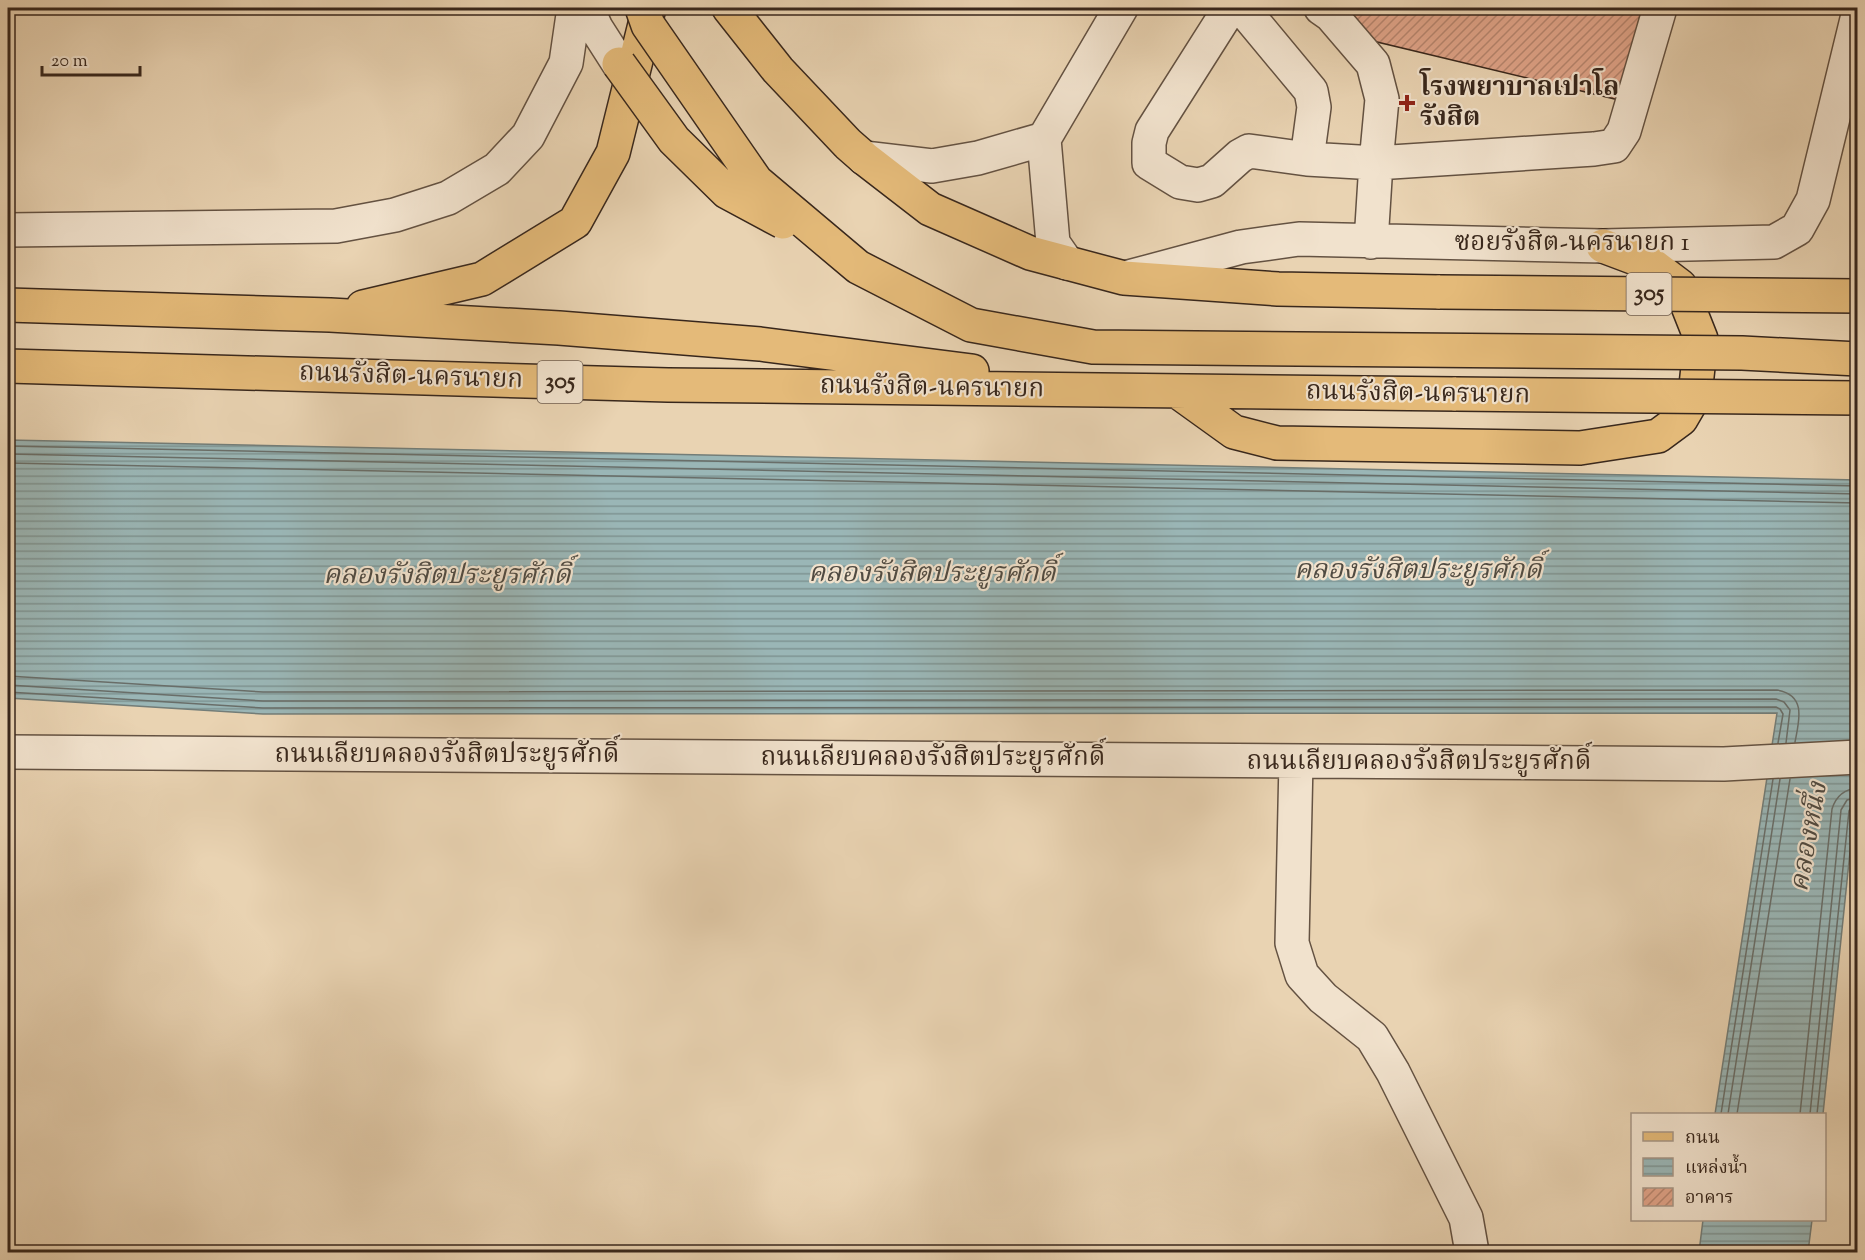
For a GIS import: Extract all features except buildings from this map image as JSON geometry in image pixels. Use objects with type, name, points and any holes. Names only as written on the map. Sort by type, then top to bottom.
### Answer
[{"type":"main road","points":[[642,8],[648,25],[756,181],[858,267],[970,325],[1093,348],[1742,353],[1857,359]]},
{"type":"main road","points":[[330,315],[482,279],[574,222],[613,153],[649,8]]},
{"type":"main road","points":[[729,8],[778,70],[848,144],[930,209],[1030,253],[1124,278]]},
{"type":"main road","points":[[619,64],[675,140],[727,192],[843,254]]},
{"type":"main road","points":[[1177,391],[1234,432],[1277,443],[1580,448],[1658,436],[1681,419],[1695,395],[1701,339],[1680,286],[1651,264],[1603,246]]},
{"type":"main road","name":"305","points":[[1124,278],[1278,289],[1857,296]]},
{"type":"main road","points":[[8,305],[330,315],[560,328],[760,344],[1113,390]]},
{"type":"main road","name":"ถนนรังสิต-นครนายก","points":[[8,366],[668,385],[1857,398]]},
{"type":"street","points":[[8,230],[336,226],[395,215],[448,198],[497,169],[528,136],[566,63],[574,8]]},
{"type":"street","points":[[587,8],[596,28],[619,64]]},
{"type":"street","points":[[1067,263],[1053,243],[1044,139],[1121,8]]},
{"type":"street","points":[[1230,8],[1152,131],[1149,143],[1149,163],[1180,182],[1198,185],[1212,181],[1249,151],[1307,159],[1376,163],[1614,146],[1624,131],[1660,8]]},
{"type":"street","points":[[1242,8],[1311,91],[1314,107],[1307,159]]},
{"type":"street","points":[[1321,8],[1330,15],[1373,64],[1382,99],[1371,242]]},
{"type":"street","name":"ซอยรังสิต-นครนายก 1","points":[[1124,278],[1241,247],[1299,239],[1603,246],[1774,242],[1797,229],[1813,200],[1857,15]]},
{"type":"street","points":[[864,158],[932,166],[978,158],[1044,139]]},
{"type":"street","name":"ถนนเลียบคลองรังสิตประยูรศักดิ์","points":[[8,752],[1724,764],[1857,757]]},
{"type":"street","points":[[1296,761],[1292,943],[1302,975],[1323,998],[1372,1037],[1394,1072],[1466,1218],[1472,1252]]},
{"type":"water","points":[[8,440],[1857,480],[1857,784],[1823,1113],[1715,1113],[1777,713],[263,714],[8,698]]},
{"type":"water","points":[[1703,1221],[1812,1221],[1808,1252],[1699,1252]]},
{"type":"place","name":"โรงพยาบาลเปาโล รังสิต","points":[[1407,103]]},
{"type":"water label","name":"คลองรังสิตประยูรศักดิ์","points":[[1418,571]]},
{"type":"water label","name":"คลองรังสิตประยูรศักดิ์","points":[[932,574]]},
{"type":"water label","name":"คลองรังสิตประยูรศักดิ์","points":[[447,576]]},
{"type":"water label","name":"คลองหนึ่ง","points":[[1810,837]]}]
